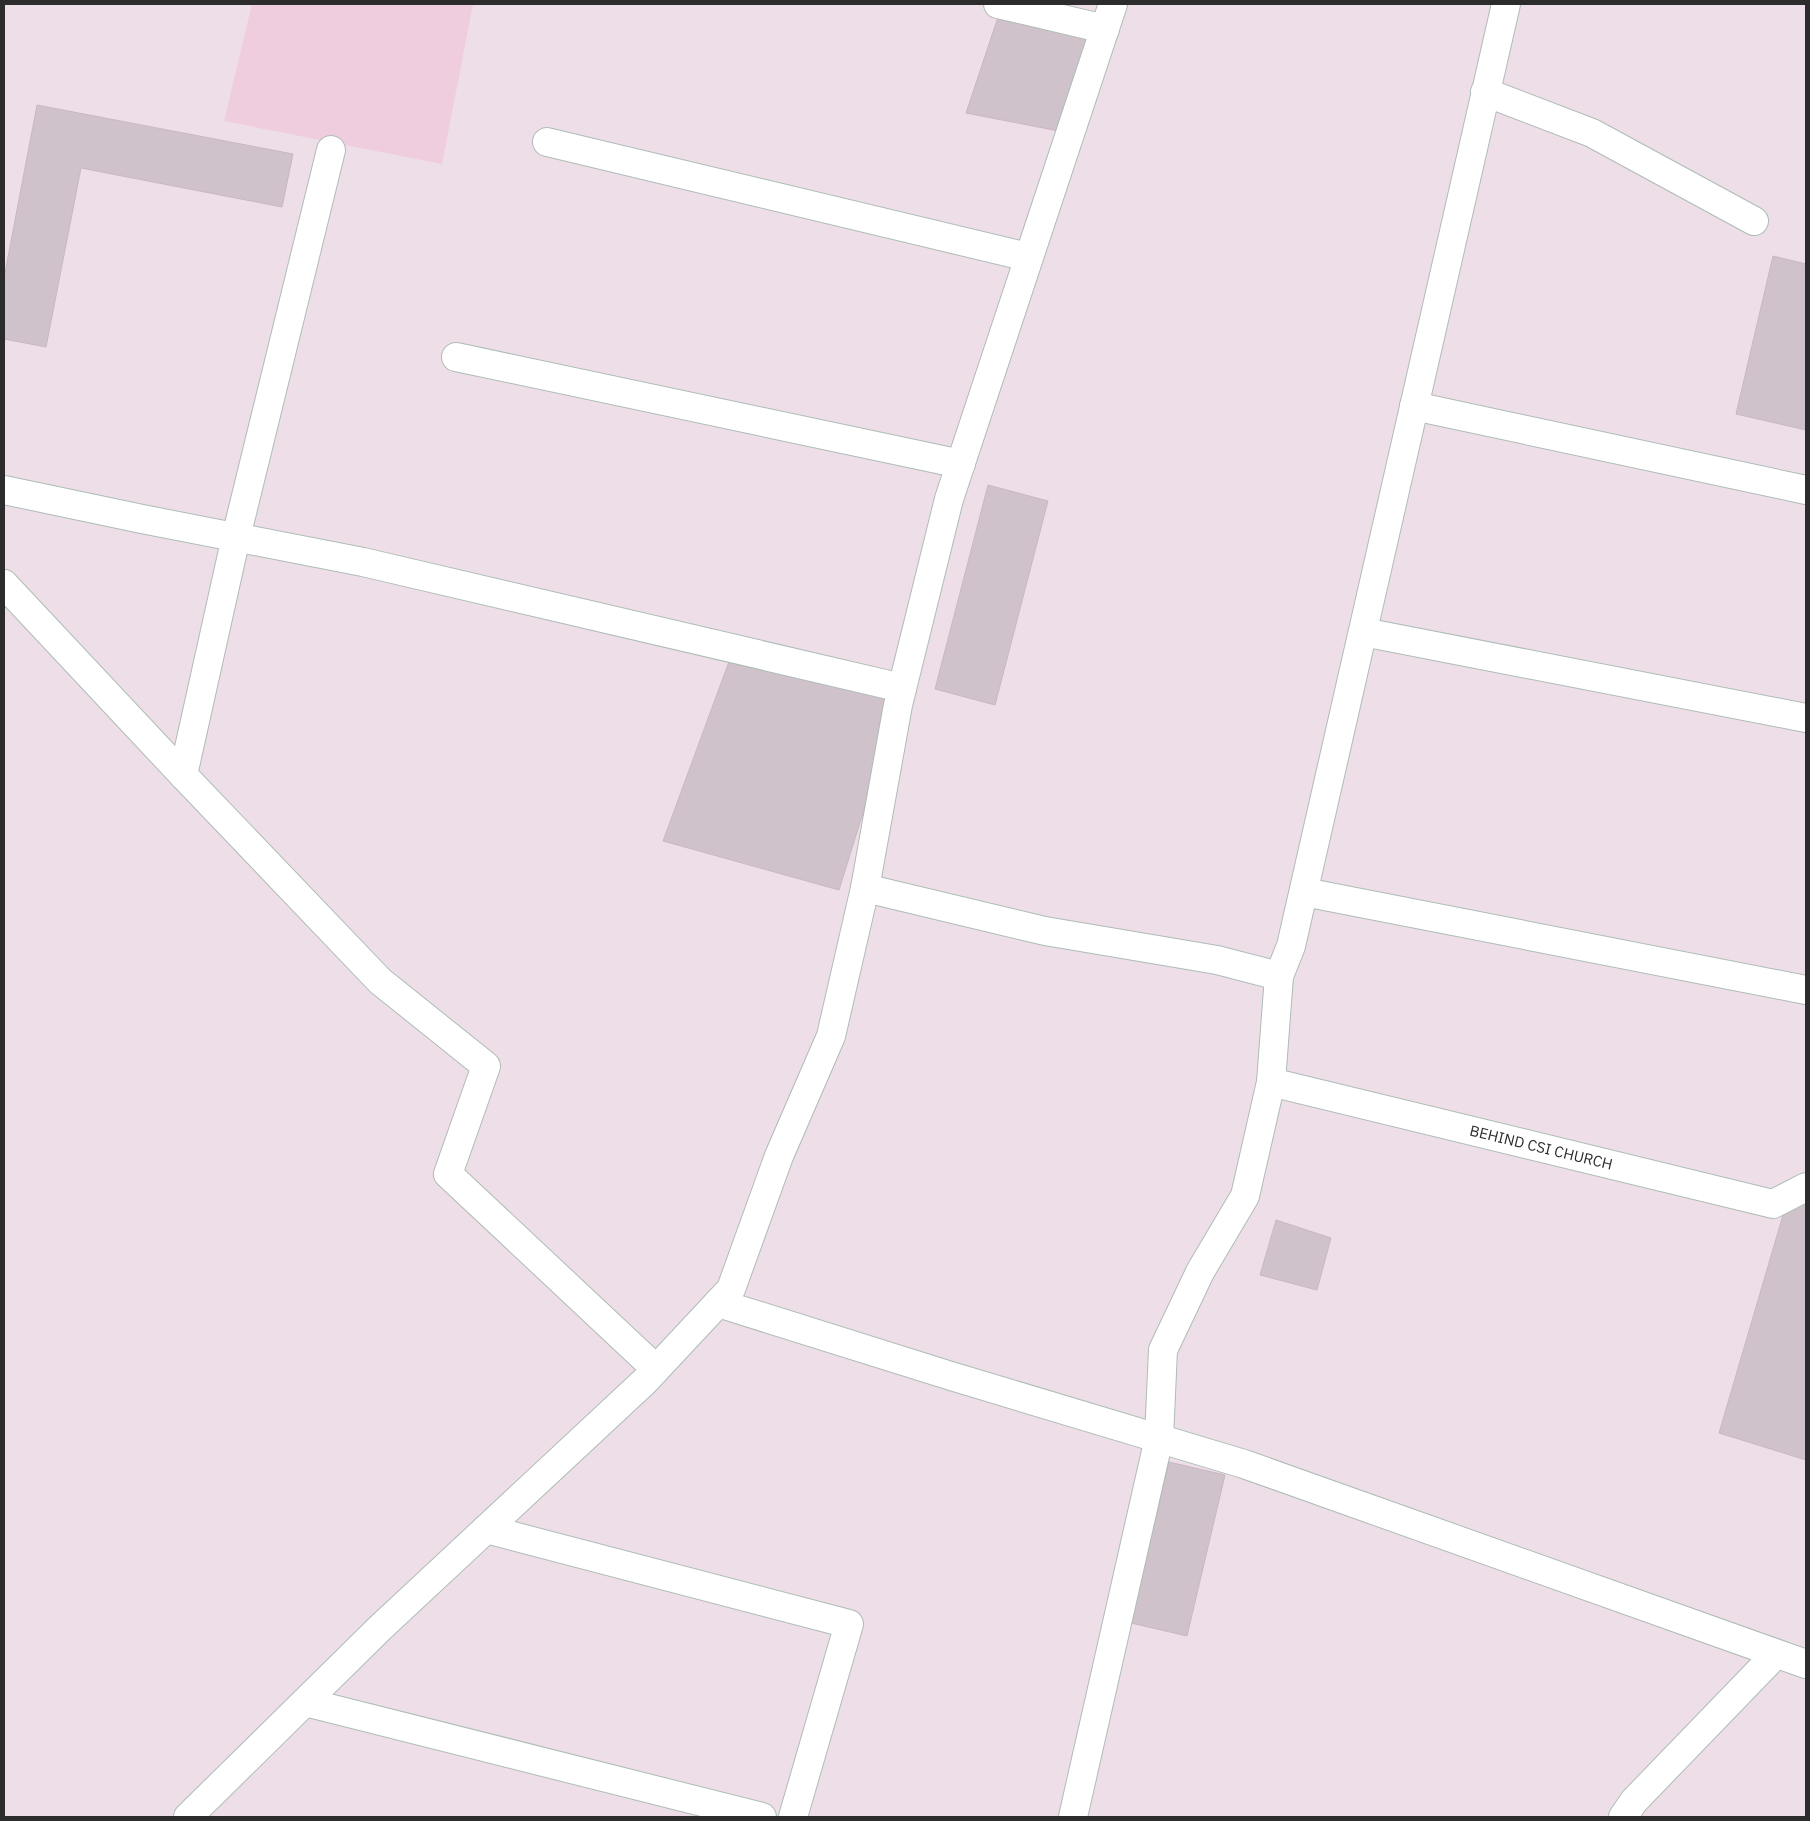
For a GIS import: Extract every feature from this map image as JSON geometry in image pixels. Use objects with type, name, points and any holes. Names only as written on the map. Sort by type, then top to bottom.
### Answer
[{"type":"street","points":[[188,1817],[380,1628],[656,1369],[731,1289],[778,1156],[831,1036],[865,888],[898,705],[949,499],[1109,16],[998,4]]},
{"type":"street","points":[[1073,1817],[1158,1438],[1163,1350],[1200,1272],[1245,1196],[1271,1082],[1280,976],[1291,946],[1304,892],[1506,4]]},
{"type":"street","points":[[1486,92],[1592,133],[1754,221]]},
{"type":"street","points":[[547,142],[1028,258]]},
{"type":"street","points":[[183,776],[236,537],[330,150]]},
{"type":"street","points":[[456,357],[961,464]]},
{"type":"street","points":[[1414,406],[1806,490]]},
{"type":"street","points":[[4,490],[363,562],[902,688]]},
{"type":"street","points":[[4,584],[183,776],[380,981],[486,1066],[448,1174],[656,1369]]},
{"type":"street","points":[[1363,632],[1806,718]]},
{"type":"street","points":[[865,888],[1045,931],[1217,960],[1280,976]]},
{"type":"street","points":[[1304,892],[1806,990]]},
{"type":"street","name":"BEHIND CSI CHURCH","points":[[1271,1082],[1773,1204],[1806,1187]]},
{"type":"street","points":[[718,1303],[951,1376],[1254,1467],[1806,1664]]},
{"type":"street","points":[[486,1529],[848,1624],[793,1817]]},
{"type":"street","points":[[1623,1817],[1634,1800],[1776,1654]]},
{"type":"street","points":[[305,1702],[762,1817]]},
{"type":"shaded area","points":[[252,4],[473,4],[442,164],[224,121]]},
{"type":"building","points":[[1002,5],[1105,29],[1069,133],[966,113]]},
{"type":"building","points":[[37,105],[293,154],[282,207],[81,168],[46,347],[4,339],[4,278]]},
{"type":"building","points":[[1773,256],[1806,264],[1806,430],[1736,414]]},
{"type":"building","points":[[988,485],[1048,501],[995,705],[935,689]]},
{"type":"building","points":[[734,648],[902,688],[839,890],[663,841]]},
{"type":"building","points":[[1806,1202],[1806,1460],[1719,1433],[1783,1215]]},
{"type":"building","points":[[1276,1220],[1331,1238],[1317,1290],[1260,1275]]},
{"type":"building","points":[[1169,1462],[1225,1475],[1187,1636],[1131,1623]]}]
